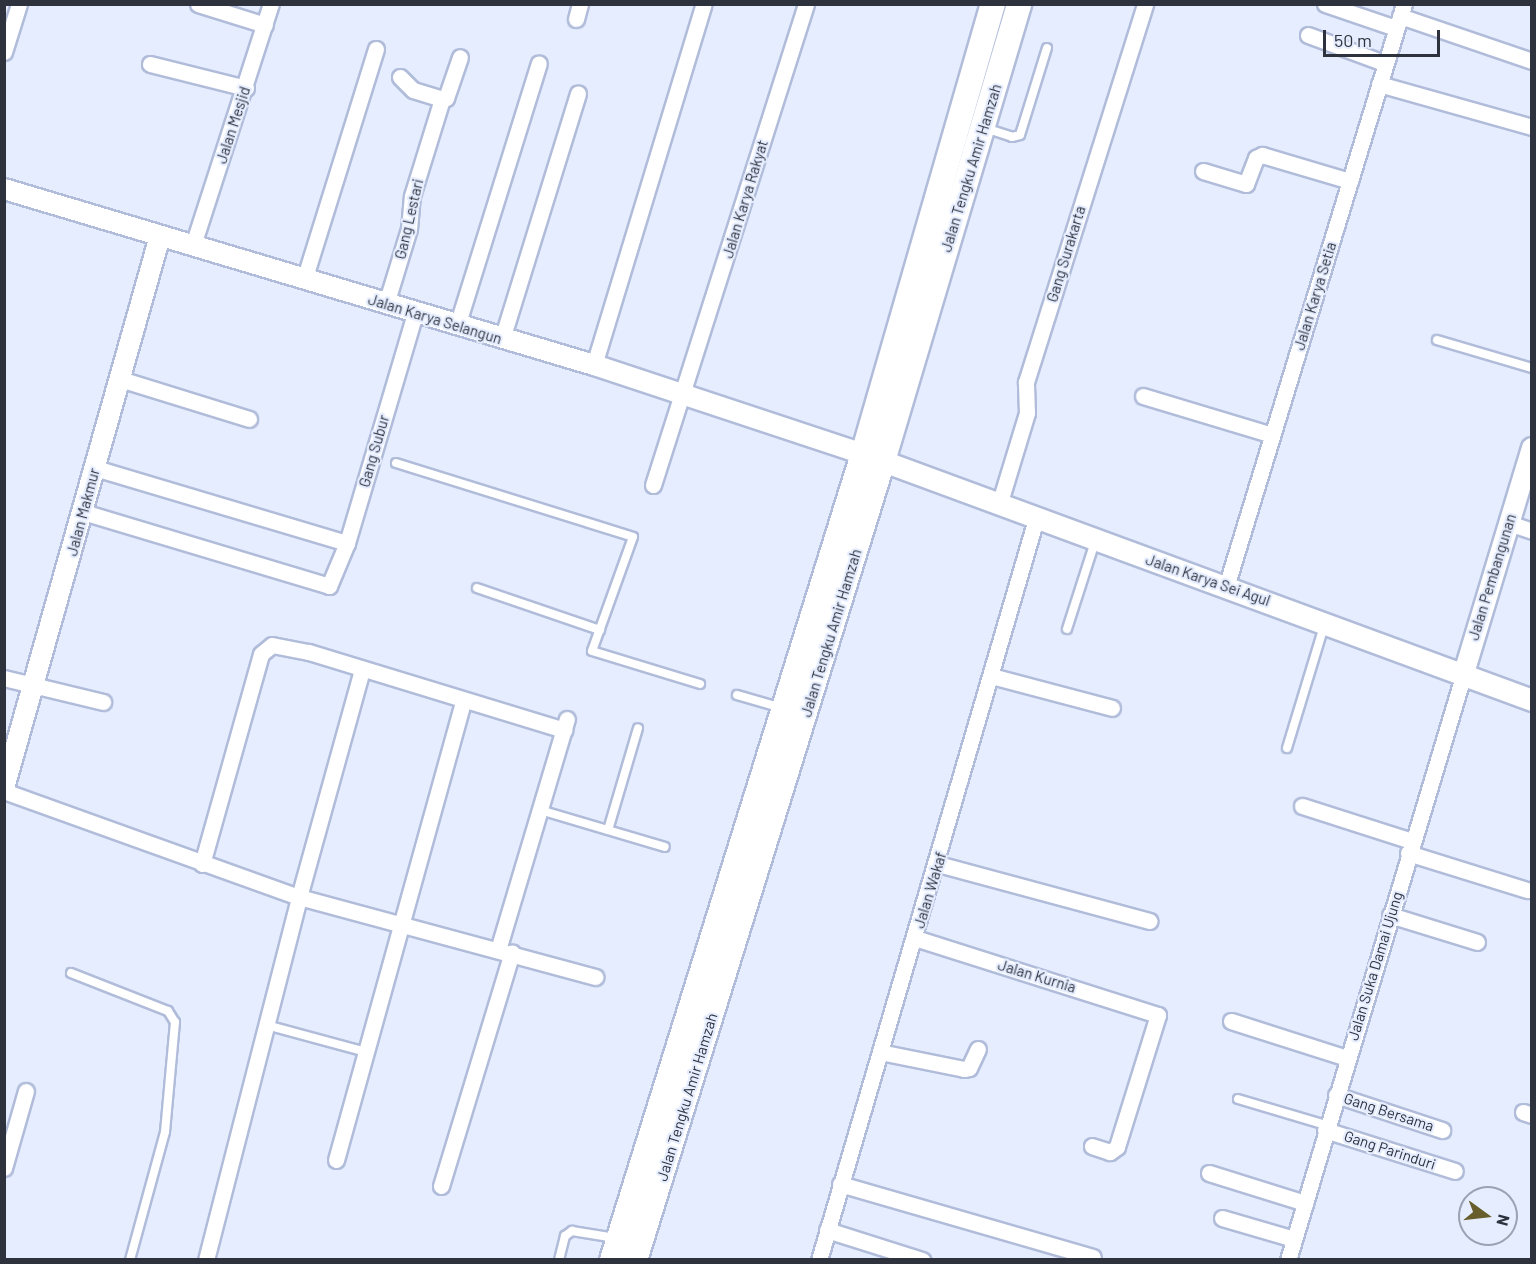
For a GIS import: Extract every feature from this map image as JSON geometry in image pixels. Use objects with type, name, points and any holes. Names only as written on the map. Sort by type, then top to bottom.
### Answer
[{"type":"main road","points":[[991,10],[1017,13]]},
{"type":"main road","name":"Jalan Tengku Amir Hamzah","points":[[635,1260],[736,904],[873,458],[991,10]]},
{"type":"main road","name":"Jalan Tengku Amir Hamzah","points":[[615,1249],[736,904],[783,709],[873,458],[984,128],[1017,13]]},
{"type":"main road","name":"Jalan Karya Sei Agul","points":[[873,458],[1464,673],[1532,700]]},
{"type":"street","points":[[4,52],[8,27],[19,4]]},
{"type":"street","points":[[198,4],[265,25]]},
{"type":"street","name":"Jalan Mesjid","points":[[193,245],[246,88],[271,4]]},
{"type":"street","points":[[594,365],[705,4]]},
{"type":"street","name":"Jalan Karya Rakyat","points":[[653,485],[685,394],[806,4]]},
{"type":"street","name":"Gang Surakarta","points":[[999,505],[1026,413],[1026,382],[1145,4]]},
{"type":"street","points":[[1325,4],[1400,16],[1532,61]]},
{"type":"street","name":"Jalan Karya Setia","points":[[1226,587],[1400,16]]},
{"type":"street","points":[[1308,35],[1384,63]]},
{"type":"street","points":[[304,280],[376,49]]},
{"type":"street","name":"Gang Lestari","points":[[386,304],[409,229],[412,196],[442,99],[446,98],[460,57]]},
{"type":"street","points":[[457,326],[539,63]]},
{"type":"street","points":[[150,64],[246,88]]},
{"type":"street","points":[[400,77],[413,90],[442,99]]},
{"type":"street","points":[[1379,84],[1532,127]]},
{"type":"street","points":[[502,339],[578,93]]},
{"type":"street","points":[[1203,171],[1246,184],[1256,158],[1262,155],[1350,181]]},
{"type":"street","name":"Jalan Karya Selangun","points":[[4,189],[594,365],[873,458]]},
{"type":"street","name":"Jalan Makmur","points":[[4,790],[160,236]]},
{"type":"street","name":"Gang Subur","points":[[83,512],[328,585],[347,543],[415,313]]},
{"type":"street","points":[[120,379],[249,418]]},
{"type":"street","points":[[1143,396],[1272,435]]},
{"type":"street","name":"Jalan Pembangunan","points":[[1464,673],[1532,448]]},
{"type":"street","points":[[94,468],[347,543]]},
{"type":"street","name":"Jalan Wakaf","points":[[819,1260],[938,864],[1036,519]]},
{"type":"street","points":[[1509,522],[1532,531]]},
{"type":"street","points":[[202,864],[263,651],[278,644],[463,701],[566,725],[540,810],[505,951],[441,1186]]},
{"type":"street","points":[[206,1260],[299,897],[362,670]]},
{"type":"street","name":"Jalan Suka Damai Ujung","points":[[1288,1260],[1464,673]]},
{"type":"street","points":[[991,676],[1112,708]]},
{"type":"street","points":[[4,678],[103,702]]},
{"type":"street","points":[[336,1160],[463,701]]},
{"type":"street","points":[[4,790],[202,864],[299,897],[595,977]]},
{"type":"street","points":[[1302,806],[1527,890]]},
{"type":"street","points":[[938,864],[1149,921]]},
{"type":"street","points":[[1390,915],[1477,942]]},
{"type":"street","name":"Jalan Kurnia","points":[[915,938],[1158,1016],[1117,1147],[1110,1152],[1092,1146]]},
{"type":"street","points":[[1231,1021],[1347,1058]]},
{"type":"street","points":[[880,1052],[964,1069],[969,1068],[978,1048]]},
{"type":"street","points":[[4,1168],[26,1091]]},
{"type":"street","name":"Gang Bersama","points":[[1336,1095],[1442,1130]]},
{"type":"street","name":"Gang Parinduri","points":[[1326,1127],[1455,1171]]},
{"type":"street","points":[[1209,1173],[1305,1203]]},
{"type":"street","points":[[840,1184],[1093,1257]]},
{"type":"street","points":[[1222,1218],[1294,1239]]},
{"type":"street","points":[[827,1230],[922,1260]]},
{"type":"lane","points":[[984,128],[1012,137],[1020,135],[1047,48]]},
{"type":"lane","points":[[1437,340],[1532,368]]},
{"type":"lane","points":[[396,463],[633,537],[592,651],[700,684]]},
{"type":"lane","points":[[1067,629],[1096,541]]},
{"type":"lane","points":[[477,588],[600,630]]},
{"type":"lane","points":[[1287,748],[1325,622]]},
{"type":"lane","points":[[737,695],[783,709]]},
{"type":"lane","points":[[608,830],[638,728]]},
{"type":"lane","points":[[540,810],[665,847]]},
{"type":"lane","points":[[71,973],[168,1011],[176,1022],[165,1132],[130,1260]]},
{"type":"lane","points":[[266,1024],[366,1052]]},
{"type":"lane","points":[[1238,1099],[1326,1127]]},
{"type":"lane","points":[[559,1260],[566,1236],[572,1231],[615,1249]]}]
